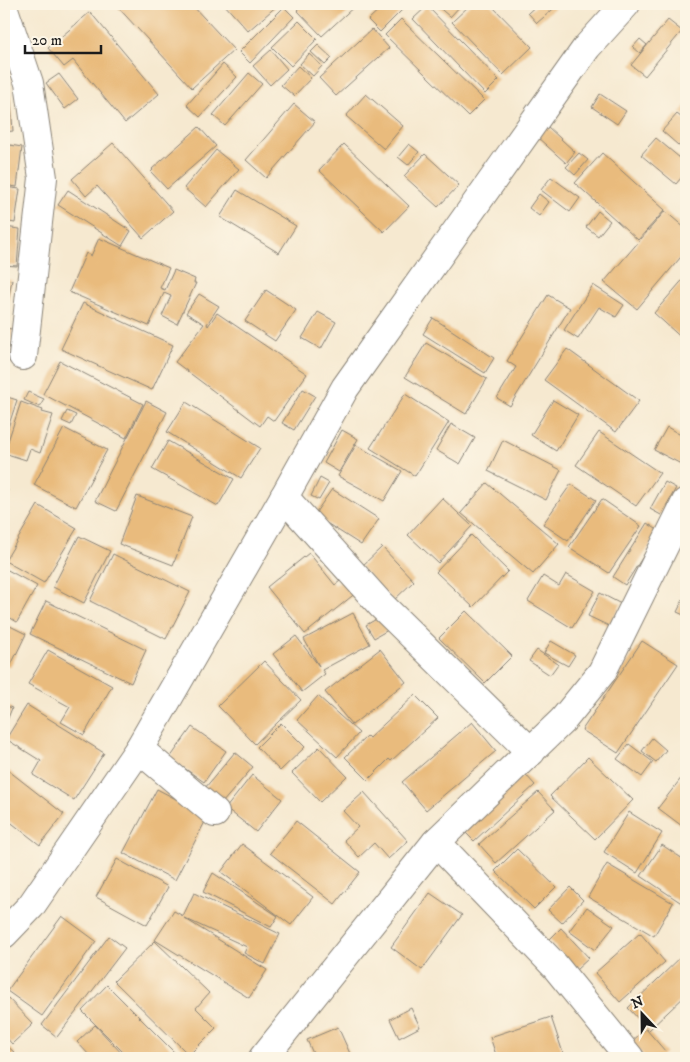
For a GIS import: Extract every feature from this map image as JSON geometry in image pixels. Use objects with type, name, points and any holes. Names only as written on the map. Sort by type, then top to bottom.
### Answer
[{"type":"street","points":[[4,934],[31,906],[139,749],[345,388],[587,47],[626,4]]},
{"type":"street","points":[[4,9],[29,84],[42,178],[23,356]]},
{"type":"street","points":[[284,497],[381,605],[531,752]]},
{"type":"street","points":[[262,1058],[436,842],[563,720],[602,672],[686,502]]},
{"type":"street","points":[[139,749],[215,813]]},
{"type":"street","points":[[436,842],[555,966],[630,1058]]},
{"type":"building","points":[[115,4],[191,4],[234,50],[192,88]]},
{"type":"building","points":[[224,4],[279,4],[248,31]]},
{"type":"building","points":[[303,4],[357,4],[322,36],[297,10]]},
{"type":"building","points":[[385,4],[396,4],[402,10],[380,32],[368,20]]},
{"type":"building","points":[[435,4],[462,4],[450,17]]},
{"type":"building","points":[[471,4],[490,4],[532,47],[503,75],[452,22]]},
{"type":"building","points":[[538,4],[559,4],[537,23],[528,13]]},
{"type":"building","points":[[427,6],[499,80],[485,94],[413,19]]},
{"type":"building","points":[[284,7],[294,17],[250,63],[239,52]]},
{"type":"building","points":[[90,12],[159,94],[125,123],[73,60],[64,67],[48,48]]},
{"type":"building","points":[[401,19],[484,100],[468,116],[385,35]]},
{"type":"building","points":[[668,20],[682,31],[645,76],[631,65]]},
{"type":"building","points":[[299,21],[317,39],[291,66],[272,47]]},
{"type":"building","points":[[372,29],[389,48],[336,96],[319,78]]},
{"type":"building","points":[[640,39],[647,45],[640,53],[633,47]]},
{"type":"building","points":[[318,45],[332,58],[325,65],[311,52]]},
{"type":"building","points":[[271,50],[287,69],[270,85],[253,66]]},
{"type":"building","points":[[309,54],[322,66],[313,76],[300,64]]},
{"type":"building","points":[[223,64],[237,77],[200,117],[187,105]]},
{"type":"building","points":[[298,66],[311,78],[294,96],[281,85]]},
{"type":"building","points":[[249,73],[262,84],[225,126],[213,115]]},
{"type":"building","points":[[59,74],[78,99],[65,109],[46,83]]},
{"type":"building","points":[[9,80],[13,131],[4,132],[4,81]]},
{"type":"building","points":[[366,94],[403,126],[384,149],[346,116]]},
{"type":"building","points":[[600,94],[626,111],[617,124],[592,107]]},
{"type":"building","points":[[294,104],[315,122],[266,178],[246,160]]},
{"type":"building","points":[[686,105],[686,117],[680,112]]},
{"type":"building","points":[[677,114],[686,121],[686,152],[662,131]]},
{"type":"building","points":[[547,126],[575,152],[566,163],[537,137]]},
{"type":"building","points":[[199,127],[216,146],[167,189],[151,172],[152,169]]},
{"type":"building","points":[[656,138],[686,163],[686,172],[676,184],[641,155]]},
{"type":"building","points":[[113,143],[173,211],[143,238],[97,186],[86,196],[72,179]]},
{"type":"building","points":[[4,144],[22,147],[17,187],[4,185]]},
{"type":"building","points":[[344,144],[409,206],[384,232],[319,170]]},
{"type":"building","points":[[409,144],[419,152],[408,165],[398,157]]},
{"type":"building","points":[[216,150],[239,169],[206,207],[184,188]]},
{"type":"building","points":[[579,153],[588,160],[575,175],[566,167]]},
{"type":"building","points":[[602,153],[665,210],[638,240],[575,183]]},
{"type":"building","points":[[425,154],[459,185],[438,207],[404,176]]},
{"type":"building","points":[[551,177],[580,198],[570,212],[541,190]]},
{"type":"building","points":[[4,187],[20,189],[15,223],[4,221]]},
{"type":"building","points":[[68,190],[131,231],[122,246],[58,205]]},
{"type":"building","points":[[237,190],[296,226],[279,253],[220,217]]},
{"type":"building","points":[[539,194],[549,202],[539,216],[529,208]]},
{"type":"building","points":[[598,211],[610,221],[598,236],[586,227]]},
{"type":"building","points":[[665,211],[686,229],[686,251],[637,309],[604,282]]},
{"type":"building","points":[[4,227],[20,229],[17,266],[4,265]]},
{"type":"building","points":[[99,238],[169,268],[160,288],[165,290],[174,270],[195,279],[194,283],[196,283],[177,324],[162,316],[171,296],[164,293],[149,326],[69,292],[86,253],[91,256]]},
{"type":"building","points":[[686,276],[686,342],[654,313]]},
{"type":"building","points":[[4,279],[12,280],[5,316],[4,316]]},
{"type":"building","points":[[593,285],[624,305],[616,317],[599,307],[578,339],[564,330]]},
{"type":"building","points":[[266,290],[296,310],[275,341],[245,321]]},
{"type":"building","points":[[199,294],[219,306],[207,324],[208,326],[217,313],[307,374],[274,421],[267,416],[260,426],[175,362],[204,324],[186,313]]},
{"type":"building","points":[[548,295],[570,308],[510,406],[497,398],[516,367],[507,361]]},
{"type":"building","points":[[83,303],[173,345],[152,390],[61,349]]},
{"type":"building","points":[[318,312],[336,322],[321,349],[302,338]]},
{"type":"building","points":[[433,318],[494,358],[485,373],[423,334]]},
{"type":"building","points":[[4,328],[12,329],[8,363],[4,363]]},
{"type":"building","points":[[426,343],[487,379],[466,414],[405,377]]},
{"type":"building","points":[[567,349],[639,401],[616,432],[544,380]]},
{"type":"building","points":[[60,361],[143,404],[126,438],[43,394]]},
{"type":"building","points":[[303,389],[315,396],[294,430],[282,423]]},
{"type":"building","points":[[28,392],[44,399],[40,407],[24,400]]},
{"type":"building","points":[[405,394],[449,422],[415,476],[370,448]]},
{"type":"building","points":[[4,396],[17,400],[4,440]]},
{"type":"building","points":[[553,400],[578,415],[556,451],[531,435]]},
{"type":"building","points":[[146,401],[167,412],[116,511],[95,501]]},
{"type":"building","points":[[21,402],[53,415],[40,453],[30,449],[26,460],[4,453]]},
{"type":"building","points":[[186,402],[260,448],[241,478],[167,432]]},
{"type":"building","points":[[67,411],[76,415],[71,425],[62,421]]},
{"type":"building","points":[[451,424],[475,438],[460,464],[436,450]]},
{"type":"building","points":[[667,427],[686,438],[685,466],[654,450]]},
{"type":"building","points":[[64,428],[107,450],[76,507],[34,485]]},
{"type":"building","points":[[342,430],[358,439],[339,472],[324,463]]},
{"type":"building","points":[[599,432],[660,473],[636,506],[576,465]]},
{"type":"building","points":[[503,440],[561,470],[546,500],[488,471]]},
{"type":"building","points":[[168,441],[234,479],[218,506],[152,469]]},
{"type":"building","points":[[356,445],[402,471],[384,501],[338,476]]},
{"type":"building","points":[[320,478],[329,483],[319,500],[311,496]]},
{"type":"building","points":[[665,482],[676,488],[661,515],[650,509]]},
{"type":"building","points":[[487,483],[559,544],[533,574],[461,513]]},
{"type":"building","points":[[571,484],[596,500],[568,541],[543,524]]},
{"type":"building","points":[[4,489],[8,490],[4,501]]},
{"type":"building","points":[[332,489],[379,519],[361,545],[314,515]]},
{"type":"building","points":[[137,496],[192,517],[173,565],[119,544]]},
{"type":"building","points":[[442,498],[472,526],[438,563],[408,535]]},
{"type":"building","points":[[602,499],[641,526],[609,573],[569,547]]},
{"type":"building","points":[[38,505],[77,528],[44,583],[5,561]]},
{"type":"building","points":[[647,523],[659,531],[625,585],[613,577]]},
{"type":"building","points":[[471,535],[508,571],[473,607],[436,572]]},
{"type":"building","points":[[79,536],[110,551],[84,603],[53,587]]},
{"type":"building","points":[[382,547],[414,581],[393,601],[361,567]]},
{"type":"building","points":[[309,553],[335,585],[345,577],[357,592],[305,634],[267,587]]},
{"type":"building","points":[[113,554],[190,592],[166,639],[90,601]]},
{"type":"building","points":[[4,568],[37,586],[17,622],[4,614]]},
{"type":"building","points":[[566,574],[595,591],[572,628],[528,601],[543,576],[559,586]]},
{"type":"building","points":[[600,593],[621,604],[609,626],[588,616]]},
{"type":"building","points":[[686,594],[686,616],[677,612]]},
{"type":"building","points":[[46,601],[146,650],[131,683],[30,634]]},
{"type":"building","points":[[466,611],[512,656],[485,683],[439,638]]},
{"type":"building","points":[[353,613],[370,644],[322,670],[325,674],[302,692],[273,654],[296,636],[319,666],[304,639]]},
{"type":"building","points":[[380,617],[388,630],[374,638],[366,625]]},
{"type":"building","points":[[4,623],[26,634],[10,667],[4,664]]},
{"type":"building","points":[[551,641],[575,655],[568,666],[544,653]]},
{"type":"building","points":[[642,641],[678,664],[618,753],[582,730]]},
{"type":"building","points":[[380,649],[406,682],[352,725],[325,692]]},
{"type":"building","points":[[48,650],[112,686],[84,735],[61,722],[70,707],[28,684]]},
{"type":"building","points":[[537,650],[558,664],[550,675],[529,661]]},
{"type":"building","points":[[264,661],[301,700],[255,744],[218,706]]},
{"type":"building","points":[[415,695],[438,718],[391,761],[389,759],[368,780],[345,757],[367,736],[369,738]]},
{"type":"building","points":[[318,696],[359,733],[337,757],[297,720]]},
{"type":"building","points":[[4,705],[12,708],[4,728]]},
{"type":"building","points":[[27,705],[104,753],[74,800],[33,775],[41,761],[6,739]]},
{"type":"building","points":[[472,722],[496,751],[426,810],[402,782]]},
{"type":"building","points":[[281,723],[305,747],[280,771],[257,747]]},
{"type":"building","points":[[192,727],[226,751],[204,782],[170,758]]},
{"type":"building","points":[[652,738],[666,750],[656,762],[642,751]]},
{"type":"building","points":[[629,744],[653,762],[642,777],[617,759]]},
{"type":"building","points":[[319,747],[347,776],[320,802],[292,773]]},
{"type":"building","points":[[235,752],[253,767],[222,803],[205,788]]},
{"type":"building","points":[[588,757],[633,800],[595,839],[550,796]]},
{"type":"building","points":[[9,771],[64,814],[40,845],[4,817],[4,777]]},
{"type":"building","points":[[686,772],[686,829],[658,808]]},
{"type":"building","points":[[525,774],[535,785],[474,841],[463,830]]},
{"type":"building","points":[[252,775],[282,799],[256,832],[226,808]]},
{"type":"building","points":[[157,789],[208,816],[175,880],[123,853]]},
{"type":"building","points":[[364,792],[408,841],[388,859],[374,843],[359,857],[344,840],[358,827],[343,811]]},
{"type":"building","points":[[538,792],[555,810],[496,863],[479,844]]},
{"type":"building","points":[[629,812],[662,833],[637,873],[604,852]]},
{"type":"building","points":[[296,821],[360,872],[335,904],[270,853]]},
{"type":"building","points":[[242,844],[313,897],[291,925],[221,872]]},
{"type":"building","points":[[662,845],[686,861],[686,906],[641,876]]},
{"type":"building","points":[[517,849],[556,887],[534,909],[495,871]]},
{"type":"building","points":[[117,859],[168,887],[147,925],[96,897]]},
{"type":"building","points":[[607,864],[673,903],[654,936],[588,897]]},
{"type":"building","points":[[213,873],[278,916],[271,927],[203,892]]},
{"type":"building","points":[[570,887],[583,900],[562,923],[548,910]]},
{"type":"building","points":[[194,893],[280,934],[265,964],[244,953],[247,947],[184,918],[267,970],[249,998],[155,940],[174,911],[183,916]]},
{"type":"building","points":[[430,893],[462,915],[422,970],[391,947]]},
{"type":"building","points":[[587,907],[614,926],[595,950],[569,931]]},
{"type":"building","points":[[62,916],[96,941],[42,1016],[7,991]]},
{"type":"building","points":[[561,928],[589,958],[576,970],[549,940]]},
{"type":"building","points":[[640,933],[665,962],[620,1002],[595,973]]},
{"type":"building","points":[[109,936],[125,948],[57,1037],[42,1025]]},
{"type":"building","points":[[155,941],[209,993],[196,1008],[216,1028],[189,1055],[114,981]]},
{"type":"building","points":[[686,952],[686,995],[649,1030],[628,1008]]},
{"type":"building","points":[[107,985],[180,1058],[129,1058],[82,1011]]},
{"type":"building","points":[[4,994],[33,1024],[12,1044],[4,1035]]},
{"type":"building","points":[[411,1008],[420,1027],[399,1038],[390,1019]]},
{"type":"building","points":[[551,1017],[564,1056],[556,1058],[497,1058],[490,1037]]},
{"type":"building","points":[[95,1025],[126,1058],[92,1058],[77,1042]]},
{"type":"building","points":[[338,1027],[352,1058],[315,1058],[307,1040]]},
{"type":"building","points":[[646,1029],[666,1052],[660,1058],[646,1058],[631,1042]]},
{"type":"building","points":[[4,1043],[15,1053],[10,1058],[4,1058]]}]
